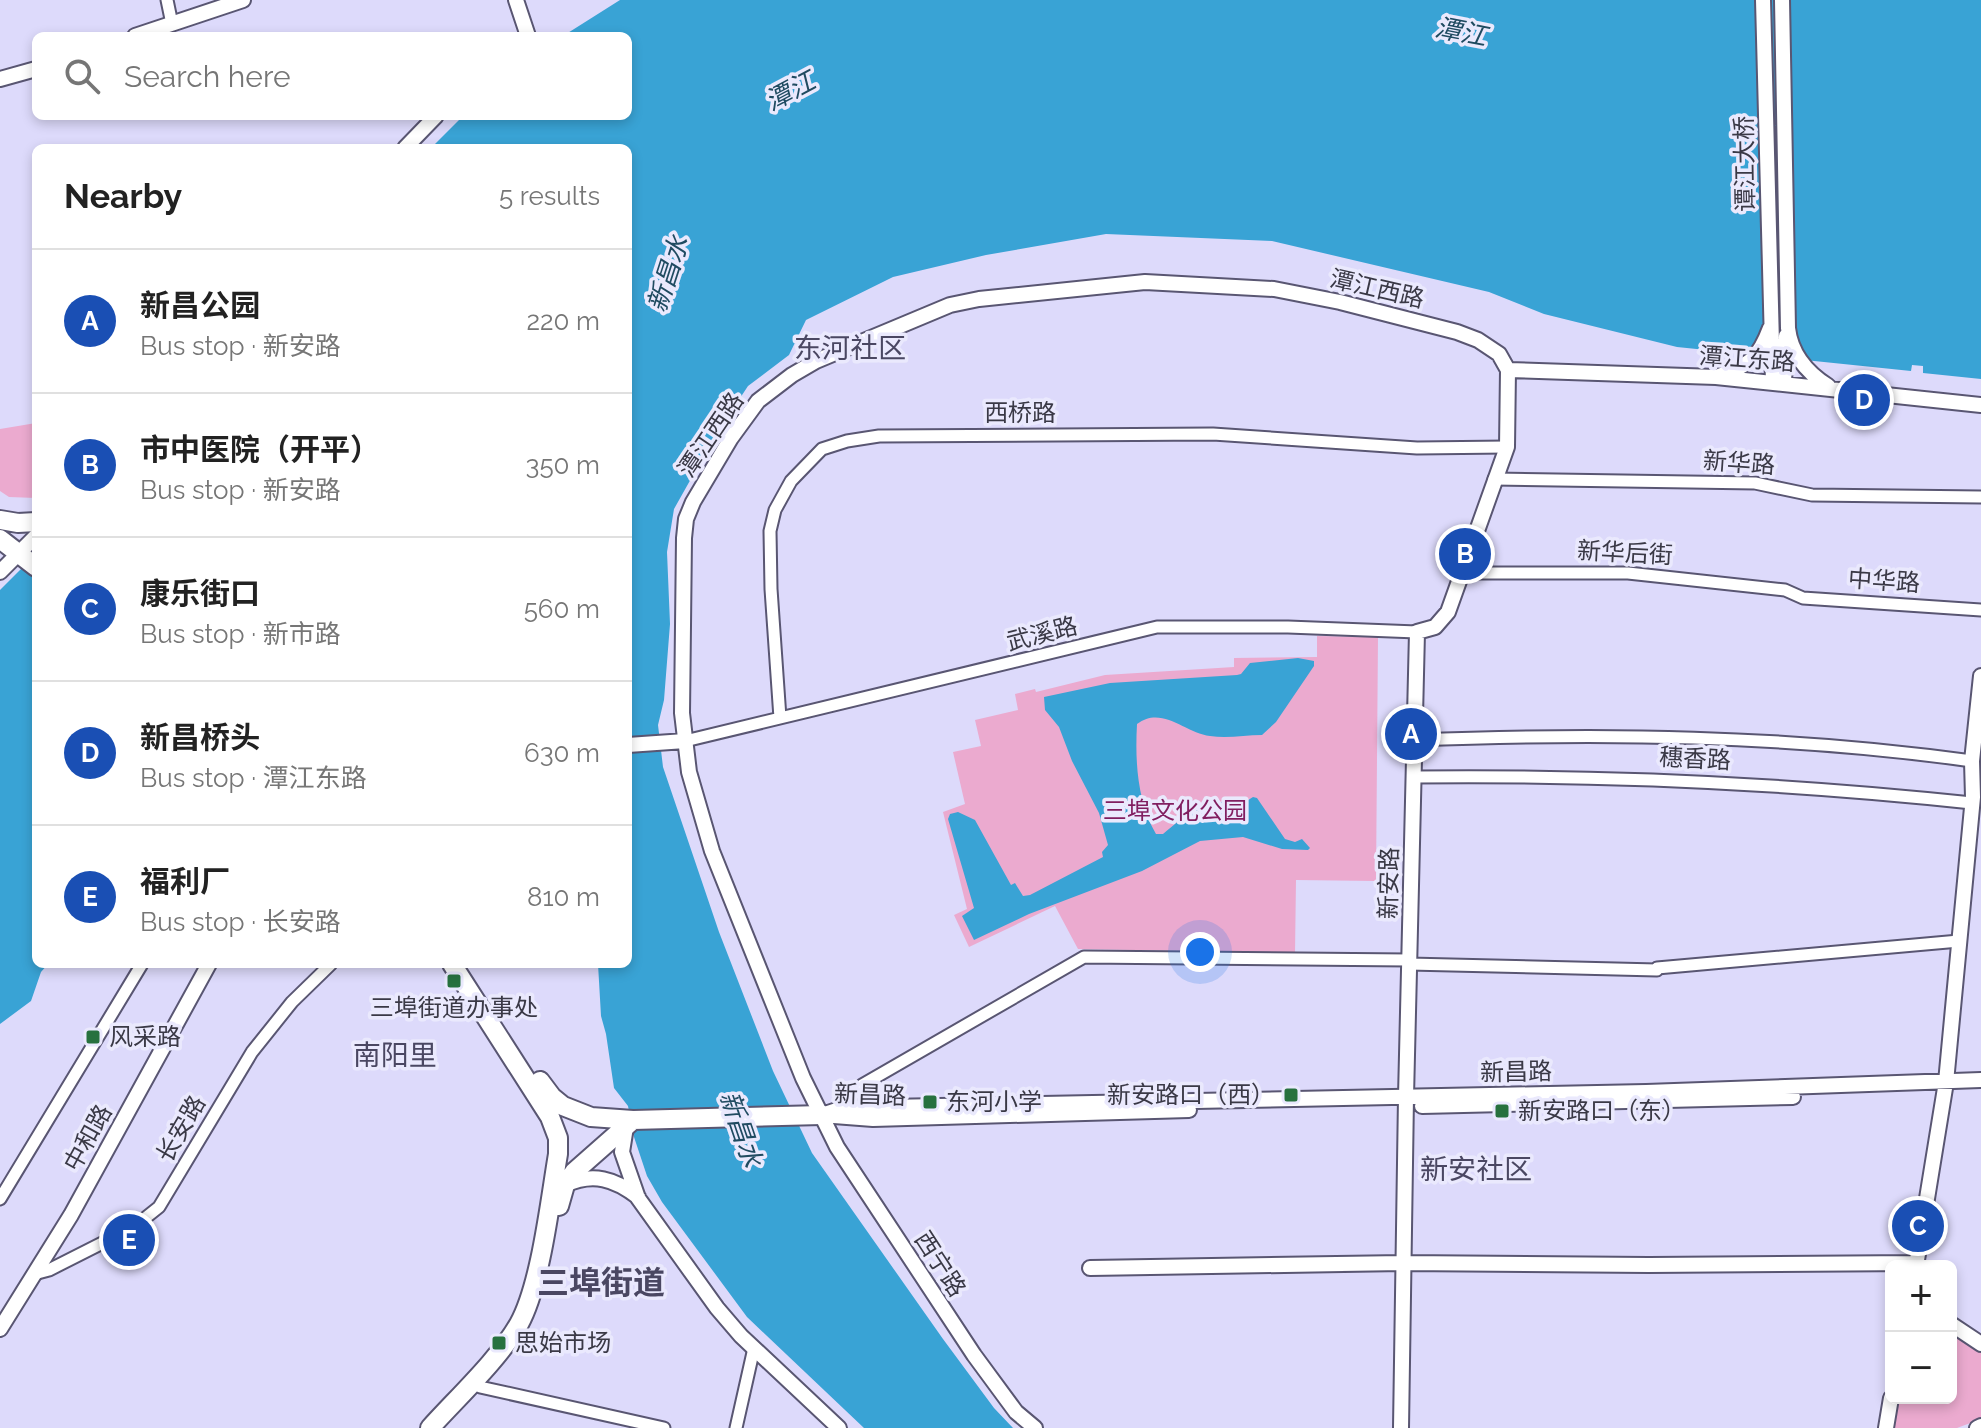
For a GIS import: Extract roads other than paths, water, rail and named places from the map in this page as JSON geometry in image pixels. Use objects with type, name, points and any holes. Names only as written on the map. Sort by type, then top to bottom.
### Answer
[{"type":"main road","points":[[0,520],[32,522]]},
{"type":"main road","points":[[0,539],[15,562],[32,577]]},
{"type":"main road","points":[[455,968],[550,1117],[563,1146],[577,1155],[596,1150]]},
{"type":"main road","points":[[468,968],[547,1092],[557,1102],[583,1115],[630,1121],[822,1115]]},
{"type":"main road","points":[[443,1428],[515,1347],[534,1316],[565,1185],[579,1165],[630,1121]]},
{"type":"main road","points":[[430,1428],[507,1341],[525,1312],[546,1218],[558,1138]]},
{"type":"street","points":[[167,0],[172,24]]},
{"type":"street","points":[[147,32],[243,0]]},
{"type":"street","points":[[516,0],[527,32]]},
{"type":"street","name":"谭江大桥","points":[[1763,0],[1771,328],[1778,383]]},
{"type":"street","name":"谭江大桥","points":[[1782,0],[1788,328]]},
{"type":"street","points":[[0,79],[32,70]]},
{"type":"street","points":[[409,144],[432,120]]},
{"type":"street","name":"潭江西路","points":[[822,1115],[780,1023],[712,851],[689,772],[685,741],[682,631],[684,538],[688,514],[745,417],[770,391],[816,361],[950,305],[1049,291],[1167,282],[1274,289],[1340,302],[1457,332],[1495,351],[1504,358],[1508,370]]},
{"type":"street","points":[[1716,377],[1753,361],[1764,346],[1771,328]]},
{"type":"street","points":[[1778,383],[1788,328]]},
{"type":"street","points":[[1788,328],[1791,343],[1802,364],[1835,389]]},
{"type":"street","points":[[1495,351],[1517,364],[1540,371]]},
{"type":"street","points":[[1417,632],[1429,630],[1444,619],[1507,447],[1508,370]]},
{"type":"street","name":"潭江东路","points":[[1508,370],[1716,377],[1981,405]]},
{"type":"street","name":"西桥路","points":[[780,718],[770,528],[775,510],[791,481],[814,456],[832,445],[879,436],[1213,434],[1417,448],[1507,447]]},
{"type":"street","name":"新华路","points":[[1494,479],[1755,483],[1812,495],[1981,497]]},
{"type":"street","points":[[15,562],[32,541]]},
{"type":"street","name":"新华后街","points":[[1463,573],[1628,573],[1785,590]]},
{"type":"street","name":"中华路","points":[[1785,590],[1803,598],[1981,610]]},
{"type":"street","name":"武溪路","points":[[685,741],[1157,627],[1288,627],[1417,632]]},
{"type":"street","name":"新安路","points":[[1401,1428],[1417,632]]},
{"type":"street","points":[[1917,1260],[1946,1086],[1981,676]]},
{"type":"street","points":[[1415,740],[1608,736],[1733,738],[1881,749],[1972,761]]},
{"type":"street","points":[[632,745],[685,741]]},
{"type":"street","name":"穗香路","points":[[1414,777],[1672,779],[1841,790],[1972,803]]},
{"type":"street","points":[[840,1109],[862,1085],[1084,957],[1657,969],[1959,941]]},
{"type":"street","points":[[0,1199],[140,968]]},
{"type":"street","name":"中和路","points":[[0,1329],[71,1215],[207,968]]},
{"type":"street","name":"长安路","points":[[34,1274],[49,1270],[134,1227],[159,1207],[252,1052],[292,1002],[327,968]]},
{"type":"street","name":"新昌路","points":[[1946,1086],[1981,1080]]},
{"type":"street","name":"新昌路","points":[[822,1115],[864,1119],[1946,1086],[1981,1089]]},
{"type":"street","name":"新昌路","points":[[822,1115],[840,1109],[1406,1102]]},
{"type":"street","name":"西宁路","points":[[822,1115],[837,1147],[974,1355],[1016,1412],[1035,1428]]},
{"type":"street","points":[[630,1121],[622,1140],[622,1152],[638,1198]]},
{"type":"street","points":[[565,1185],[580,1180],[605,1179],[624,1186],[638,1198],[717,1308],[754,1348],[839,1428]]},
{"type":"street","points":[[1090,1268],[1403,1263],[1885,1264]]},
{"type":"street","points":[[1957,1328],[1981,1344]]},
{"type":"street","points":[[736,1428],[754,1348]]},
{"type":"street","points":[[480,1387],[664,1428]]},
{"type":"street","points":[[1886,1428],[1890,1404]]},
{"type":"water","points":[[620,0],[1981,0],[1981,379],[1923,373],[1923,366],[1912,365],[1911,371],[1677,347],[1544,314],[1489,292],[1272,241],[1106,234],[986,255],[893,277],[806,320],[789,355],[748,386],[715,436],[674,509],[667,552],[670,624],[664,700],[658,725],[663,767],[719,932],[773,1071],[812,1153],[943,1339],[994,1408],[1013,1428],[864,1428],[747,1317],[662,1202],[647,1176],[628,1106],[614,1088],[601,1016],[598,968],[632,968],[632,144],[435,144],[459,120],[632,120],[632,32],[569,32]]},
{"type":"water","points":[[32,558],[32,968],[44,968],[31,1001],[0,1024],[0,590]]},
{"type":"water","points":[[1298,658],[1314,661],[1314,666],[1276,722],[1262,735],[1210,736],[1155,717],[1137,724],[1136,752],[1141,794],[1156,834],[1163,834],[1191,812],[1206,805],[1225,802],[1231,811],[1253,797],[1257,798],[1285,839],[1295,842],[1302,839],[1310,848],[1308,850],[1282,849],[1243,837],[1200,841],[1142,871],[1029,914],[974,940],[962,916],[974,908],[948,819],[950,814],[958,812],[975,820],[1011,885],[1015,883],[1023,896],[1103,857],[1102,852],[1108,845],[1099,813],[1072,761],[1059,727],[1045,710],[1044,697],[1110,683],[1237,675],[1250,663]]},
{"type":"place","name":"新昌桥头","points":[[1864,400]]},
{"type":"place","name":"市中医院（开平）","points":[[1465,554]]},
{"type":"place","name":"新昌公园","points":[[1411,734]]},
{"type":"place","name":"三埠街道办事处","points":[[454,981]]},
{"type":"place","name":"风采路","points":[[93,1037]]},
{"type":"place","name":"新安路口（西）","points":[[1291,1095]]},
{"type":"place","name":"东河小学","points":[[930,1102]]},
{"type":"place","name":"新安路口（东）","points":[[1502,1111]]},
{"type":"place","name":"康乐街口","points":[[1918,1226]]},
{"type":"place","name":"福利厂","points":[[129,1240]]},
{"type":"place","name":"思始市场","points":[[499,1343]]},
{"type":"district","name":"东河社区","points":[[850,348]]},
{"type":"district","name":"南阳里","points":[[395,1055]]},
{"type":"district","name":"新安社区","points":[[1476,1169]]},
{"type":"district","name":"三埠街道","points":[[601,1283]]},
{"type":"water label","name":"潭江","points":[[1461,32]]},
{"type":"water label","name":"潭江","points":[[790,91]]},
{"type":"water label","name":"新昌水","points":[[668,274]]},
{"type":"water label","name":"新昌水","points":[[741,1129]]},
{"type":"park label","name":"三埠文化公园","points":[[1175,811]]}]
